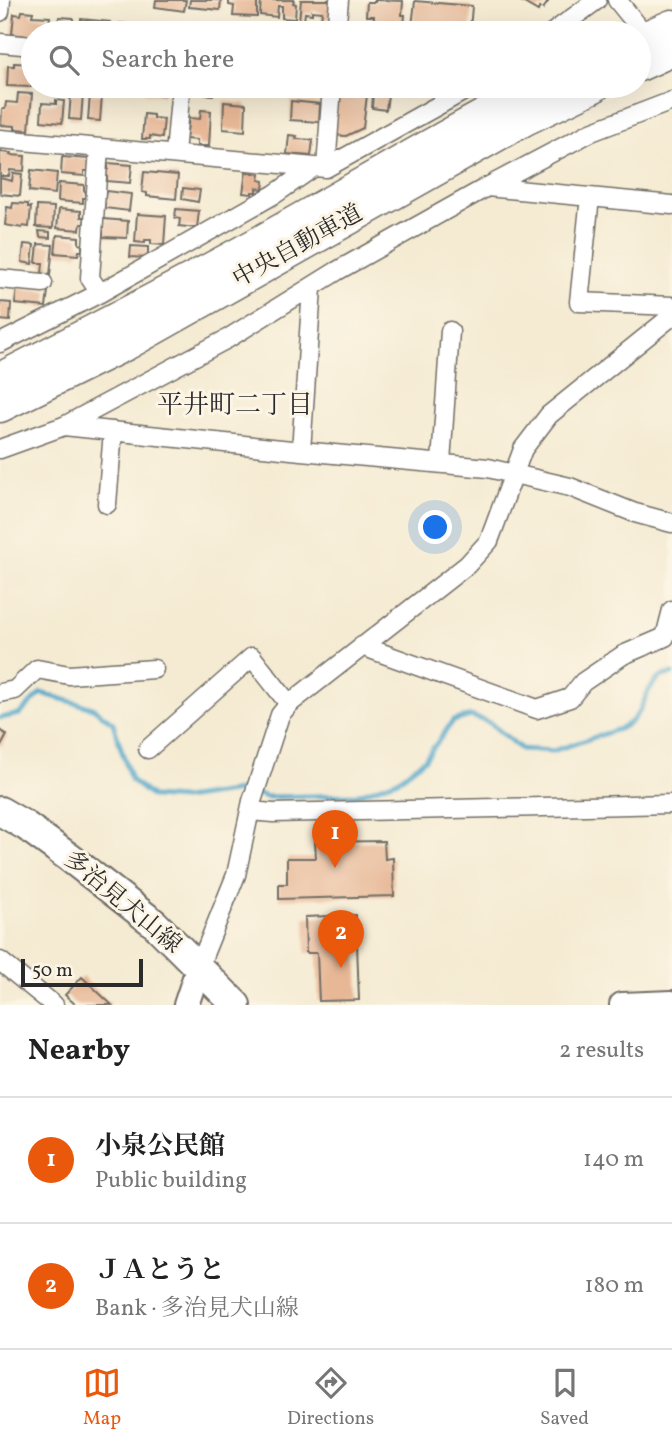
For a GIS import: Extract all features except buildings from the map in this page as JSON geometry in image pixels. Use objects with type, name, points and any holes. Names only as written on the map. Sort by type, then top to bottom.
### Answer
[{"type":"highway","points":[[651,30],[672,26]]},
{"type":"highway","points":[[651,60],[672,50]]},
{"type":"highway","name":"中央自動車道","points":[[0,379],[242,252],[516,98]]},
{"type":"highway","name":"中央自動車道","points":[[0,406],[126,344],[525,119],[569,98]]},
{"type":"main road","name":"多治見犬山線","points":[[0,811],[70,858],[155,924],[236,1005]]},
{"type":"street","points":[[0,12],[1,0]]},
{"type":"street","points":[[338,21],[339,0]]},
{"type":"street","points":[[568,21],[597,0]]},
{"type":"street","points":[[617,0],[630,21]]},
{"type":"street","points":[[0,43],[21,45]]},
{"type":"street","points":[[175,154],[180,98]]},
{"type":"street","points":[[320,167],[330,98]]},
{"type":"street","points":[[0,343],[100,293],[320,167],[450,98]]},
{"type":"street","points":[[0,449],[64,426],[226,339],[337,271],[590,132],[672,101]]},
{"type":"street","points":[[0,139],[320,167]]},
{"type":"street","points":[[99,148],[90,278],[100,293]]},
{"type":"street","points":[[488,187],[672,205]]},
{"type":"street","points":[[590,197],[579,302],[672,306]]},
{"type":"street","points":[[0,279],[43,283]]},
{"type":"street","points":[[301,451],[312,288]]},
{"type":"street","points":[[186,1005],[236,876],[253,799],[280,715],[289,704],[467,565],[489,541],[523,449],[549,415],[672,316]]},
{"type":"street","points":[[441,463],[450,331]]},
{"type":"street","points":[[64,426],[488,468],[570,487],[635,513],[672,523]]},
{"type":"street","points":[[107,505],[113,431]]},
{"type":"street","points":[[362,646],[537,709],[570,698],[583,682],[623,655],[665,637],[672,610]]},
{"type":"street","points":[[148,749],[252,657],[289,704]]},
{"type":"street","points":[[0,693],[15,690],[37,669],[69,675],[154,669]]},
{"type":"street","points":[[253,799],[273,813],[672,804]]},
{"type":"street","points":[[0,961],[54,1005]]},
{"type":"street","points":[[622,1005],[672,1003]]},
{"type":"waterway","points":[[0,718],[20,714],[41,693],[93,708],[113,723],[131,780],[152,797],[183,799],[246,790],[266,797],[356,795],[398,780],[425,759],[453,721],[471,716],[490,723],[521,749],[553,751],[619,729],[631,722],[655,682],[662,676],[672,674]]},
{"type":"place","name":"小泉公民館","points":[[335,868]]},
{"type":"place","name":"ＪＡとうと","points":[[341,968]]},
{"type":"district","name":"平井町二丁目","points":[[235,406]]}]
